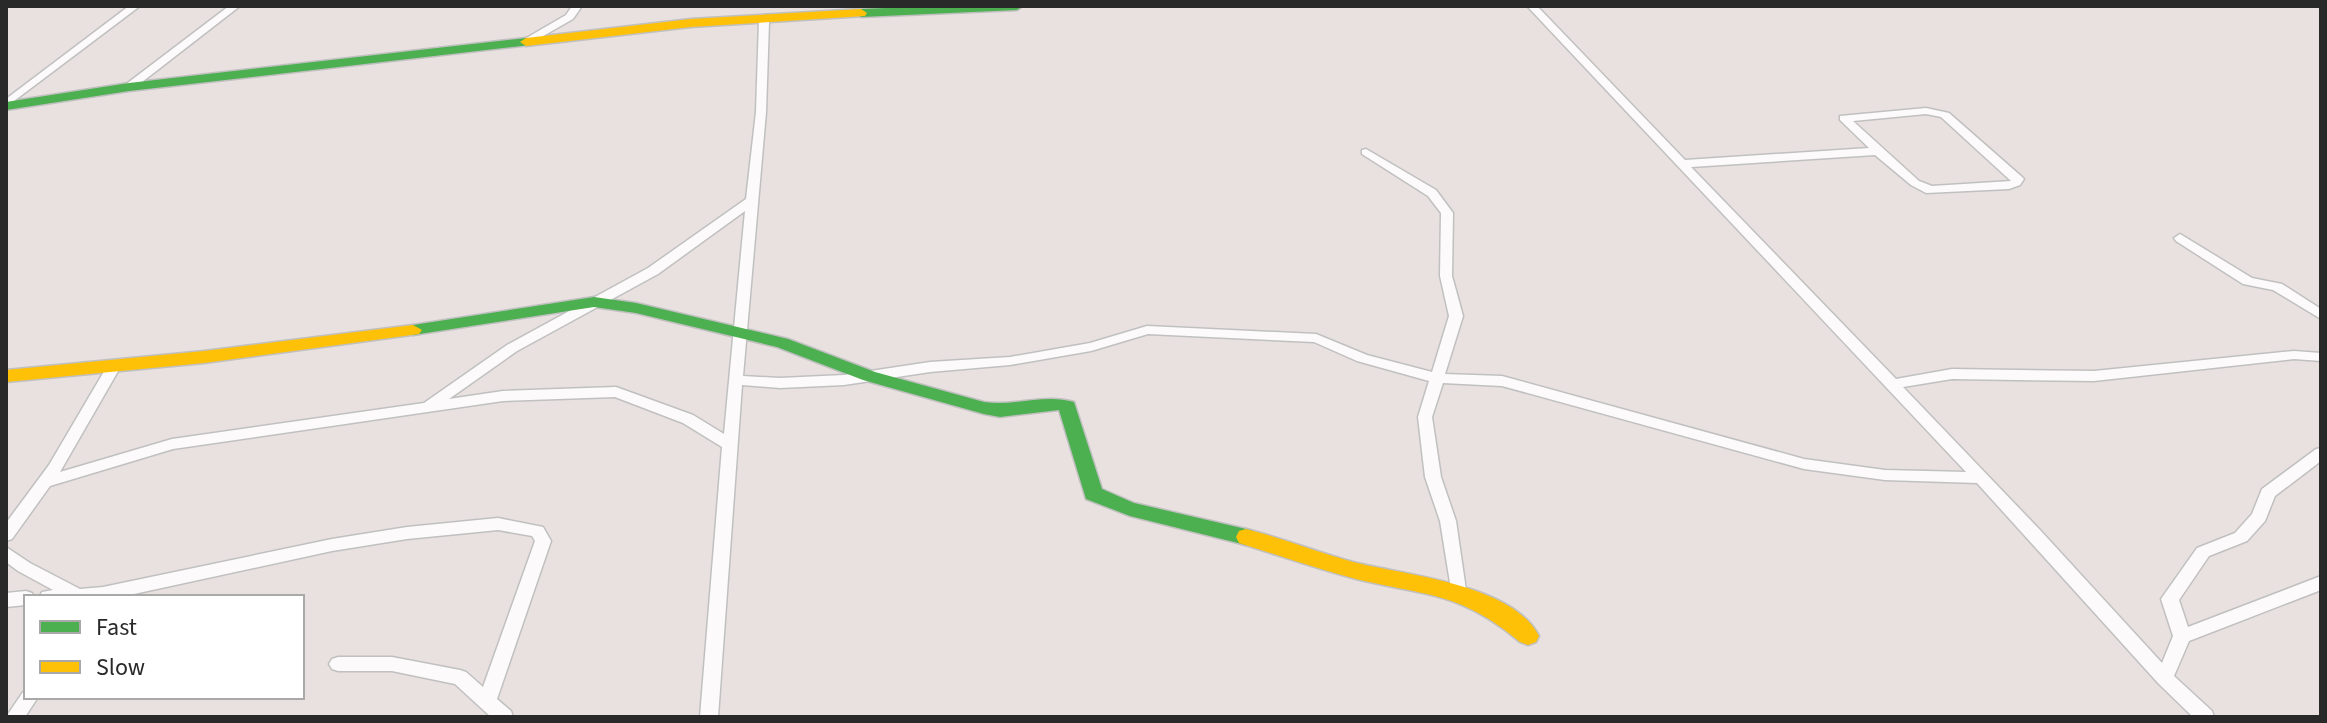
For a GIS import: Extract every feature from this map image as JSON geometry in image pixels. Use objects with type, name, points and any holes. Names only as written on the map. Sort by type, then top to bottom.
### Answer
[{"type":"street","points":[[6,105],[135,6]]},
{"type":"street","points":[[129,87],[235,6]]},
{"type":"street","points":[[526,42],[570,17],[577,6]]},
{"type":"street","points":[[6,105],[129,87],[737,19],[768,12],[1017,6]]},
{"type":"street","points":[[1532,6],[1981,478],[2164,678],[2205,717]]},
{"type":"street","points":[[709,717],[739,331],[753,200],[764,20],[768,12]]},
{"type":"street","points":[[1681,164],[1878,151],[1915,183],[1930,190],[2009,185],[2018,179],[1945,115],[1936,112],[1844,118],[1878,151]]},
{"type":"street","points":[[1366,152],[1432,193],[1447,213],[1446,276],[1456,316],[1425,417],[1433,477],[1448,521],[1458,590]]},
{"type":"street","points":[[426,408],[512,348],[653,271],[753,200]]},
{"type":"street","points":[[2180,238],[2248,281],[2277,287],[2321,315]]},
{"type":"street","points":[[6,376],[443,326],[594,302],[739,331],[782,343],[869,376],[1000,411],[1058,404],[1067,406],[1093,494],[1130,509],[1252,538],[1354,570],[1458,590],[1507,616],[1528,636]]},
{"type":"street","points":[[735,380],[780,383],[1010,361],[1091,347],[1147,330],[1316,338],[1362,358],[1437,378],[1502,381],[1804,464],[1885,475],[1981,478]]},
{"type":"street","points":[[1891,385],[1952,374],[2094,376],[2294,355],[2321,357]]},
{"type":"street","points":[[6,535],[45,482],[93,407],[114,366]]},
{"type":"street","points":[[45,482],[172,444],[503,396],[616,392],[688,419],[730,445]]},
{"type":"street","points":[[2164,678],[2182,636],[2170,599],[2203,552],[2241,537],[2259,517],[2268,493],[2321,453]]},
{"type":"street","points":[[90,595],[289,553],[407,533],[498,524],[537,531],[543,541],[487,702]]},
{"type":"street","points":[[6,553],[24,567],[76,595]]},
{"type":"street","points":[[2182,636],[2321,583]]},
{"type":"street","points":[[338,664],[392,664],[460,677],[504,717]]},
{"type":"street","points":[[15,717],[28,699]]},
{"type":"traffic: fast","points":[[861,13],[1017,6]]},
{"type":"traffic: fast","points":[[6,106],[129,87],[526,42]]},
{"type":"traffic: fast","points":[[413,330],[594,302],[636,308],[782,343],[869,376],[984,408],[1000,411],[1058,404],[1067,406],[1093,494],[1130,509],[1246,537]]},
{"type":"traffic: slow","points":[[526,42],[691,23],[861,13]]},
{"type":"traffic: slow","points":[[6,376],[204,357],[413,330]]},
{"type":"traffic: slow","points":[[1246,537],[1353,570],[1466,596],[1486,605],[1528,636]]}]
